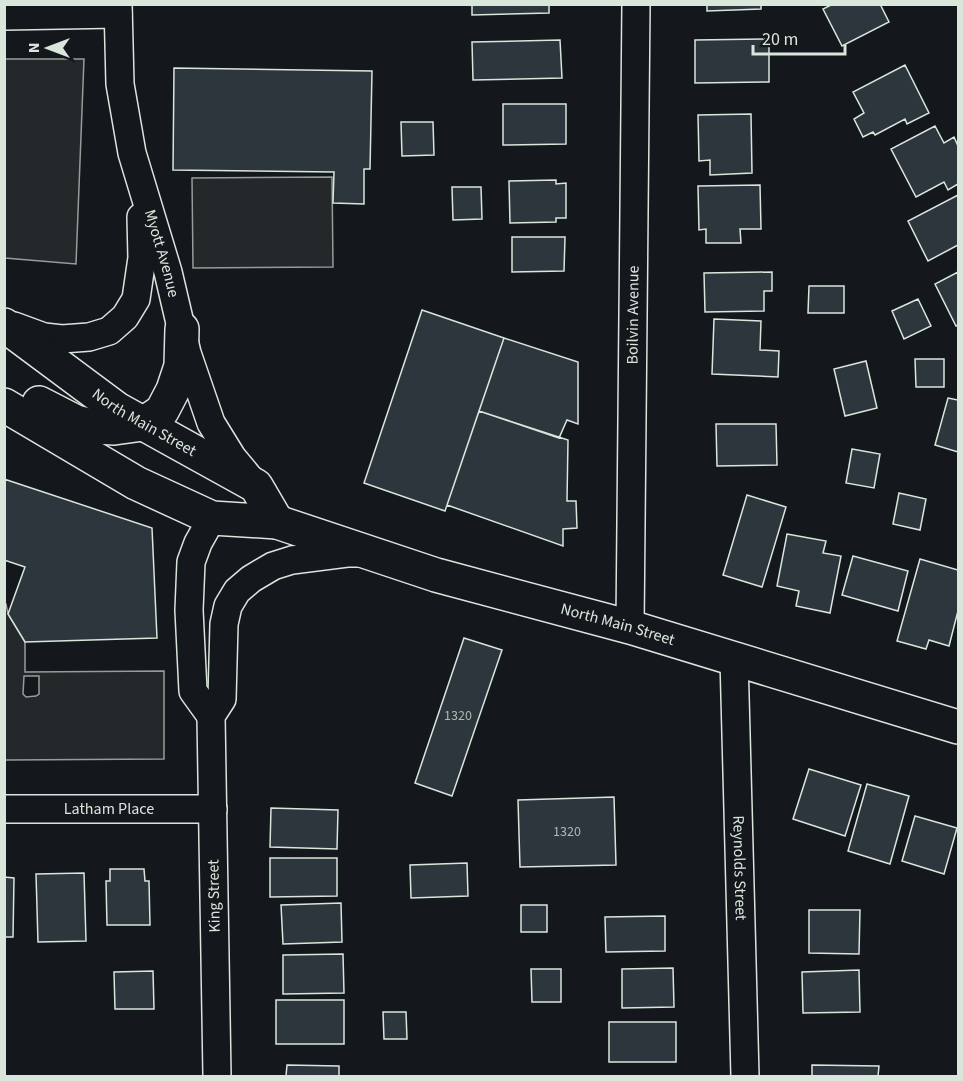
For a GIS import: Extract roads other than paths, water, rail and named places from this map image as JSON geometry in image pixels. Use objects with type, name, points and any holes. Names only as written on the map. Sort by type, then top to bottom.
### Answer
[{"type":"main road","name":"North Main Street","points":[[4,323],[117,409],[256,486],[278,522]]},
{"type":"main road","points":[[4,387],[76,422],[96,427],[114,428],[143,424],[162,411],[173,390],[181,366],[182,329]]},
{"type":"main road","name":"North Main Street","points":[[4,405],[136,483],[212,518],[278,522],[436,575],[630,627],[958,727]]},
{"type":"street","name":"Boilvin Avenue","points":[[630,627],[636,4]]},
{"type":"street","points":[[4,16],[118,9]]},
{"type":"street","name":"Myott Avenue","points":[[118,9],[120,84],[132,153],[168,272],[187,352],[211,423],[231,457],[256,486]]},
{"type":"street","points":[[4,323],[44,337],[62,339],[89,337],[109,331],[124,317],[136,299],[142,258],[140,180]]},
{"type":"street","points":[[211,716],[193,691],[189,610],[191,562],[198,543],[212,518]]},
{"type":"street","name":"King Street","points":[[217,1077],[211,716],[222,699],[224,624],[228,606],[237,591],[251,579],[273,566],[292,560],[346,553],[370,553]]},
{"type":"street","name":"Reynolds Street","points":[[734,658],[745,1077]]},
{"type":"street","name":"Latham Place","points":[[4,809],[213,809]]}]
